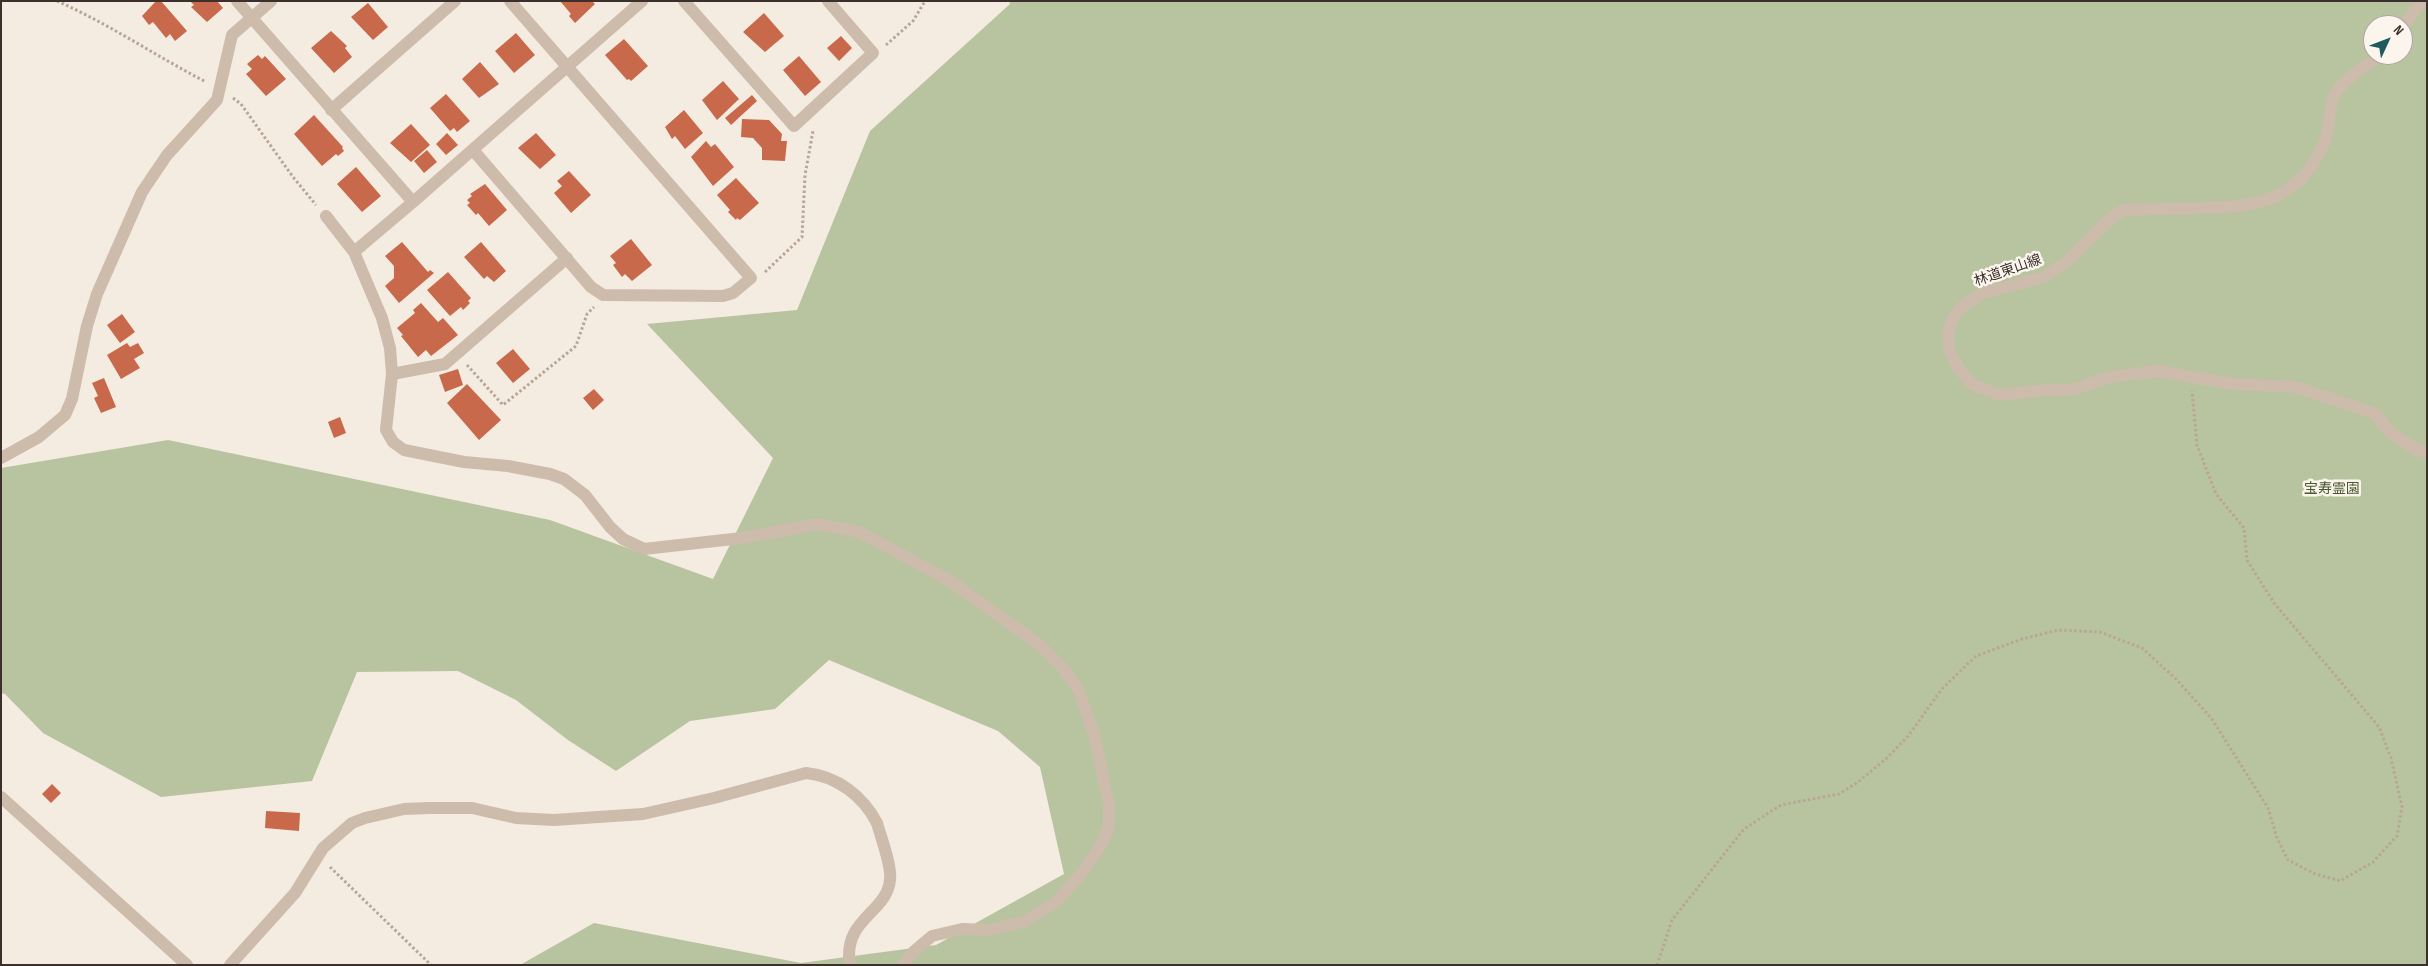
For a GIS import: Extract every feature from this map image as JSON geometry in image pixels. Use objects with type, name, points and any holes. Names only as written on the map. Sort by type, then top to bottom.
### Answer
[{"type":"street","points":[[237,1],[413,202]]},
{"type":"street","points":[[1,458],[39,437],[65,415],[72,399],[87,326],[97,294],[124,228],[142,192],[167,155],[217,100],[232,35],[271,1]]},
{"type":"street","points":[[331,110],[455,1]]},
{"type":"street","points":[[473,150],[591,286],[603,295],[723,296],[733,293],[751,278],[510,1]]},
{"type":"street","points":[[354,252],[642,1]]},
{"type":"street","points":[[684,1],[794,126],[873,53],[828,1]]},
{"type":"street","points":[[2412,15],[2422,1]]},
{"type":"street","name":"林道東山線","points":[[2368,65],[2344,84],[2333,97],[2328,132],[2320,152],[2307,172],[2280,196],[2260,203],[2236,207],[2124,210],[2113,216],[2066,262],[2044,277],[2022,285],[1983,293],[1964,305],[1954,316],[1948,332],[1949,349],[1958,368],[1973,385],[2000,395],[2045,390],[2071,390],[2109,377],[2158,371],[2234,384],[2296,387],[2374,413],[2391,433],[2417,450],[2427,452]]},
{"type":"street","points":[[326,216],[354,252],[382,318],[390,348],[392,374],[386,430],[393,442],[404,450],[464,462],[508,466],[550,474],[564,479],[585,495],[610,526],[624,539],[644,549],[742,538],[817,524],[860,532],[950,581],[1040,645],[1062,667],[1078,689],[1094,734],[1109,805],[1108,825],[1101,845],[1081,874],[1057,901],[1024,922],[988,930],[962,929],[932,936],[912,953],[903,965]]},
{"type":"street","points":[[392,374],[440,366],[457,354],[567,258]]},
{"type":"street","points":[[230,965],[295,894],[323,848],[352,823],[404,809],[472,808],[522,819],[554,820],[643,814],[714,798],[796,775],[819,774],[844,785],[873,815],[877,823],[891,878],[881,900],[852,936],[848,945],[850,965]]},
{"type":"street","points":[[1,797],[186,965]]},
{"type":"path","points":[[57,1],[82,12],[166,61],[220,89],[241,104],[293,177],[326,216]]},
{"type":"path","points":[[873,53],[880,50],[913,21],[925,1]]},
{"type":"path","points":[[751,278],[760,276],[802,238],[805,175],[813,134],[811,110]]},
{"type":"path","points":[[457,354],[503,405],[576,346],[587,314],[600,302],[603,295]]},
{"type":"path","points":[[1657,965],[1672,920],[1744,829],[1781,805],[1839,794],[1858,782],[1893,752],[1909,735],[1941,690],[1976,656],[2022,639],[2058,630],[2100,632],[2142,648],[2177,680],[2212,719],[2268,808],[2277,838],[2288,860],[2313,873],[2340,881],[2373,862],[2396,836],[2402,807],[2391,758],[2379,727],[2274,603],[2247,560],[2244,528],[2216,494],[2197,445],[2191,393],[2196,376]]},
{"type":"path","points":[[323,848],[330,857],[330,867],[431,965]]},
{"type":"green space","name":"宝寿霊園","points":[[1009,1],[2427,1],[2427,965],[520,965],[594,923],[801,963],[936,945],[1064,874],[1040,767],[998,731],[829,660],[775,709],[690,721],[616,771],[568,740],[516,700],[458,671],[357,672],[312,781],[161,797],[43,733],[5,694],[1,693],[1,468],[168,440],[550,520],[713,579],[773,458],[647,324],[797,310],[870,131],[1010,4]]},
{"type":"building","points":[[156,1],[161,1],[187,31],[175,41],[170,34],[166,38],[153,22],[149,25],[142,16]]},
{"type":"building","points":[[190,1],[217,1],[223,8],[207,22],[191,7],[194,5]]},
{"type":"building","points":[[560,1],[592,1],[595,4],[575,23],[569,16],[571,14]]},
{"type":"building","points":[[368,3],[388,27],[373,40],[351,17]]},
{"type":"building","points":[[764,13],[784,36],[765,52],[743,32]]},
{"type":"building","points":[[331,31],[347,46],[345,48],[352,57],[334,73],[311,48]]},
{"type":"building","points":[[516,33],[535,55],[514,73],[495,51]]},
{"type":"building","points":[[841,36],[852,48],[839,61],[827,48]]},
{"type":"building","points":[[624,39],[648,66],[631,81],[627,80],[605,55]]},
{"type":"building","points":[[258,55],[262,59],[265,56],[286,79],[266,96],[246,74],[252,69],[247,64]]},
{"type":"building","points":[[799,56],[821,82],[805,96],[783,70]]},
{"type":"building","points":[[480,62],[499,84],[479,98],[462,79]]},
{"type":"building","points":[[723,81],[739,99],[717,120],[702,100]]},
{"type":"building","points":[[446,94],[470,121],[457,132],[454,128],[450,131],[430,108]]},
{"type":"building","points":[[752,95],[757,101],[731,125],[725,118]]},
{"type":"building","points":[[684,110],[703,133],[685,149],[675,136],[672,139],[665,127]]},
{"type":"building","points":[[314,115],[343,147],[344,151],[338,156],[336,154],[322,166],[294,134]]},
{"type":"building","points":[[742,119],[769,120],[782,134],[781,141],[787,141],[785,161],[762,160],[762,148],[753,138],[741,137]]},
{"type":"building","points":[[411,124],[430,145],[411,162],[390,143]]},
{"type":"building","points":[[447,133],[458,145],[446,155],[436,144]]},
{"type":"building","points":[[536,133],[556,155],[540,169],[518,148]]},
{"type":"building","points":[[706,141],[711,147],[715,144],[734,167],[713,186],[691,157]]},
{"type":"building","points":[[427,150],[437,162],[424,173],[414,161]]},
{"type":"building","points":[[356,167],[381,196],[362,212],[337,184]]},
{"type":"building","points":[[569,171],[591,195],[571,213],[554,193],[562,186],[557,181]]},
{"type":"building","points":[[736,178],[759,203],[740,220],[737,218],[736,220],[728,212],[730,210],[717,195]]},
{"type":"building","points":[[485,184],[507,210],[489,226],[478,213],[476,215],[467,205],[470,203],[467,200],[472,196],[470,194]]},
{"type":"building","points":[[631,239],[652,265],[632,281],[625,274],[622,277],[613,265],[616,263],[610,256]]},
{"type":"building","points":[[402,242],[428,272],[430,270],[434,273],[399,303],[385,286],[394,278],[394,266],[385,256]]},
{"type":"building","points":[[481,242],[506,271],[494,282],[487,276],[484,279],[464,257]]},
{"type":"building","points":[[448,272],[471,298],[468,301],[470,303],[463,310],[461,307],[450,316],[427,290]]},
{"type":"building","points":[[421,303],[438,322],[443,318],[458,335],[431,356],[426,350],[418,357],[397,328],[415,313],[413,310]]},
{"type":"building","points":[[122,314],[135,332],[120,343],[107,325]]},
{"type":"building","points":[[127,343],[130,347],[138,343],[144,353],[134,359],[140,368],[121,379],[107,355]]},
{"type":"building","points":[[513,349],[530,369],[513,383],[496,363]]},
{"type":"building","points":[[458,369],[463,385],[445,392],[439,375]]},
{"type":"building","points":[[104,378],[116,407],[101,413],[94,398],[98,396],[92,383]]},
{"type":"building","points":[[467,384],[501,420],[479,440],[447,403]]},
{"type":"building","points":[[594,389],[604,400],[593,410],[583,398]]},
{"type":"building","points":[[340,417],[346,433],[334,438],[328,422]]},
{"type":"building","points":[[52,784],[61,793],[51,803],[42,794]]},
{"type":"building","points":[[266,811],[300,813],[299,831],[265,828]]}]
